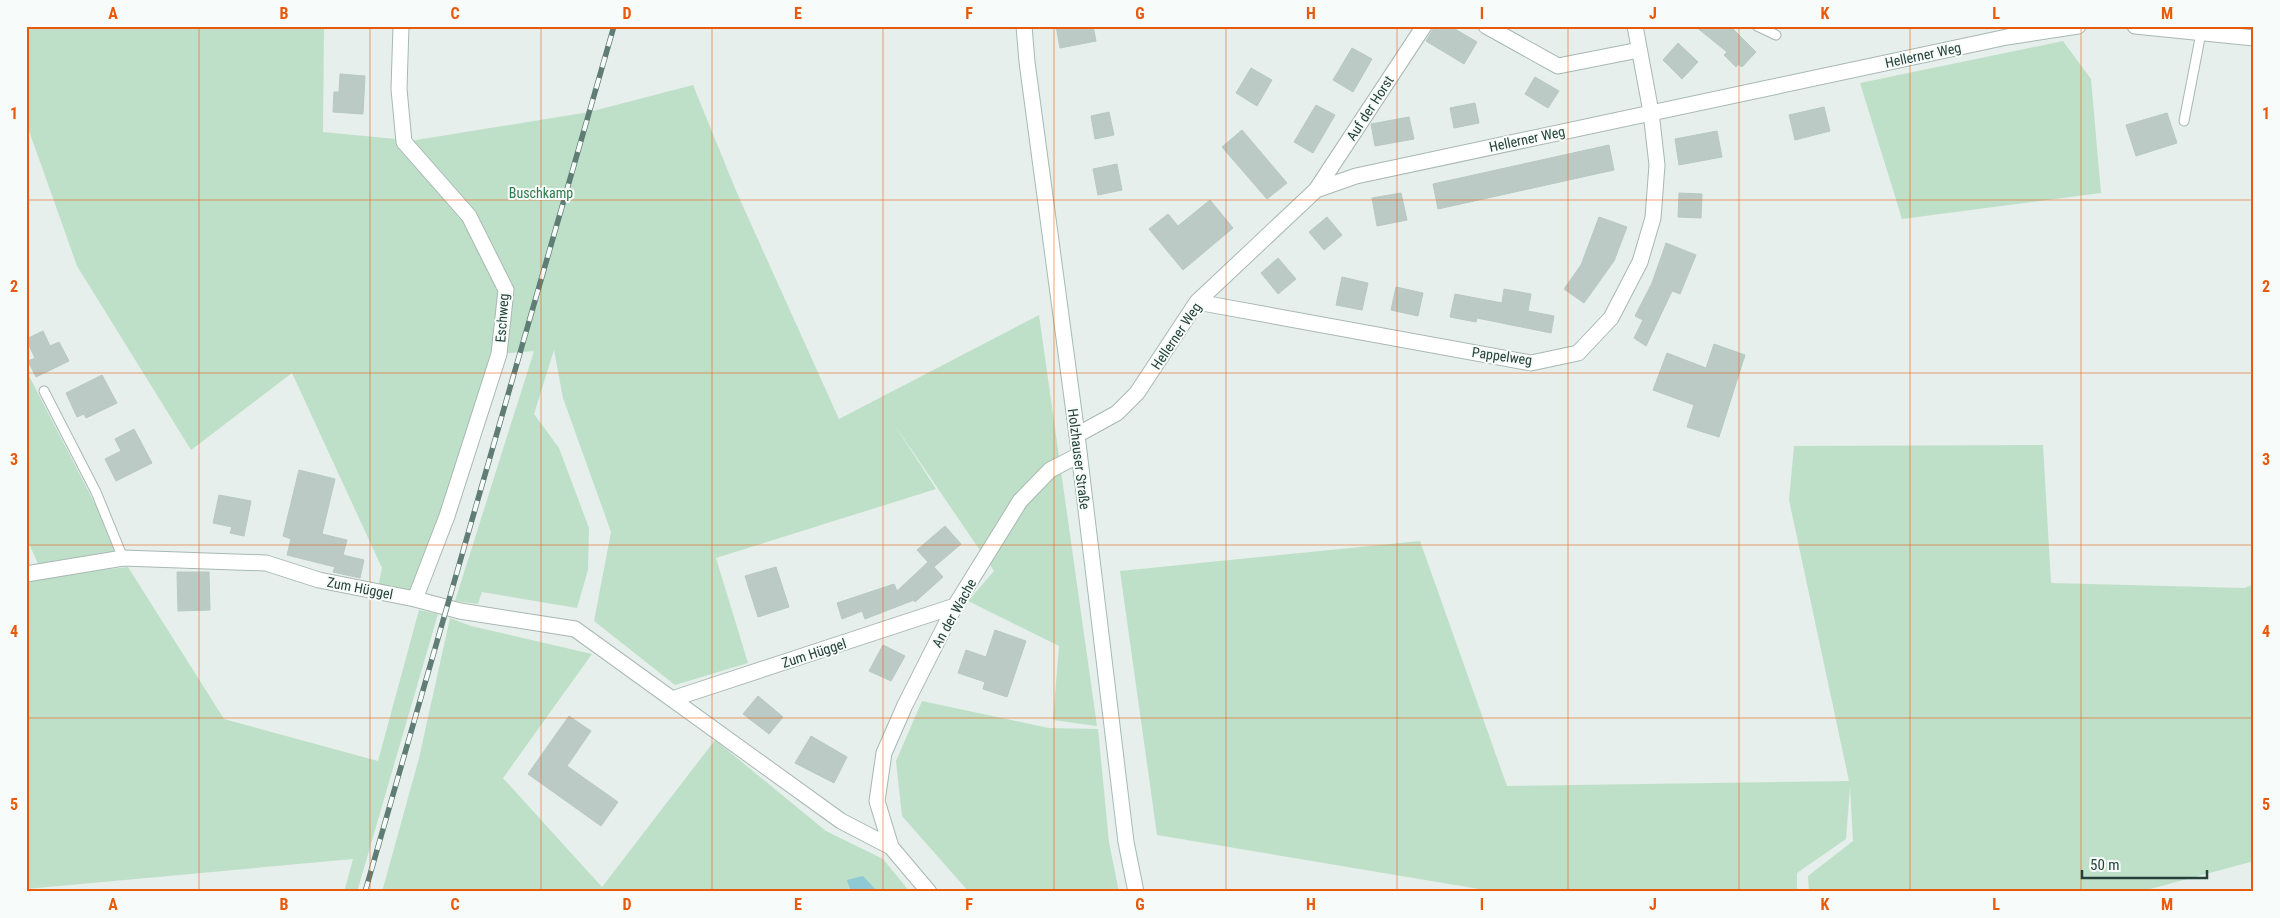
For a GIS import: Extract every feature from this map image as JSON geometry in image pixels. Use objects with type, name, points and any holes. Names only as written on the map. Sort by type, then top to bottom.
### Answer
[{"type":"street","name":"Eschweg","points":[[400,26],[399,88],[404,142],[469,216],[506,290],[499,354],[447,516],[415,599]]},
{"type":"street","name":"Holzhauser Straße","points":[[1024,26],[1027,62],[1077,434],[1126,842],[1136,892]]},
{"type":"street","name":"Auf der Horst","points":[[1316,190],[1424,26]]},
{"type":"street","points":[[1486,26],[1558,66],[1639,50]]},
{"type":"street","name":"Pappelweg","points":[[1196,302],[1531,363],[1578,354],[1611,318],[1640,262],[1653,218],[1656,166],[1651,112],[1635,26]]},
{"type":"street","name":"Hellerner Weg","points":[[1077,434],[1117,413],[1137,392],[1196,302],[1316,190],[1356,176],[2006,32],[2078,26]]},
{"type":"street","points":[[2135,26],[2254,38]]},
{"type":"street","name":"An der Wache","points":[[876,801],[884,753],[905,705],[955,606],[1020,501],[1050,470],[1079,455]]},
{"type":"street","name":"Zum Hüggel","points":[[26,574],[123,558],[266,563],[319,580],[415,599],[460,611],[575,629],[841,821],[891,847]]},
{"type":"street","name":"Zum Hüggel","points":[[672,699],[955,606]]},
{"type":"street","name":"Zum Hüggel","points":[[876,801],[891,847],[928,892]]},
{"type":"lane","points":[[1757,26],[1776,35]]},
{"type":"lane","points":[[2184,121],[2201,33]]},
{"type":"lane","points":[[44,390],[96,492],[123,558]]},
{"type":"green space","name":"Buschkamp","points":[[26,26],[324,26],[323,132],[396,139],[404,142],[589,112],[693,85],[737,193],[839,419],[1039,315],[1097,726],[1053,720],[1059,646],[968,601],[994,571],[894,424],[936,489],[716,558],[748,663],[675,685],[594,621],[611,532],[563,398],[554,350],[534,414],[559,448],[589,528],[588,570],[577,608],[482,592],[478,604],[455,601],[534,351],[499,354],[415,599],[377,592],[382,568],[292,373],[191,450],[77,266],[28,128]]},
{"type":"green space","points":[[2063,41],[2091,79],[2101,193],[1902,219],[1860,83]]},
{"type":"green space","points":[[26,370],[123,558],[39,566],[26,537]]},
{"type":"green space","points":[[2043,445],[2051,583],[2245,588],[2254,584],[2254,861],[2139,892],[1809,892],[1808,876],[1853,841],[1850,787],[1846,839],[1797,873],[1797,892],[1497,892],[1157,835],[1120,571],[1420,541],[1507,786],[1849,781],[1789,500],[1794,446]]},
{"type":"green space","points":[[128,567],[224,719],[378,761],[419,610],[438,614],[357,892],[344,892],[353,859],[26,889],[26,581],[55,575]]},
{"type":"green space","points":[[450,618],[471,626],[592,654],[503,778],[602,887],[715,740],[826,831],[883,859],[910,892],[382,892],[419,758]]},
{"type":"green space","points":[[922,701],[1049,728],[1098,729],[1109,842],[1119,892],[969,892],[902,816],[896,761]]},
{"type":"water","points":[[863,876],[878,892],[851,892],[847,880]]},
{"type":"building","points":[[1056,26],[1093,26],[1096,41],[1060,48]]},
{"type":"building","points":[[1435,26],[1450,26],[1477,42],[1464,64],[1426,41]]},
{"type":"building","points":[[1695,26],[1730,26],[1756,52],[1742,67],[1738,64],[1736,67],[1724,55],[1727,52]]},
{"type":"building","points":[[1678,43],[1698,62],[1682,79],[1663,60]]},
{"type":"building","points":[[1352,48],[1372,59],[1353,92],[1333,80]]},
{"type":"building","points":[[1251,68],[1272,80],[1257,106],[1236,93]]},
{"type":"building","points":[[340,74],[365,76],[363,114],[333,112],[334,92],[339,92]]},
{"type":"building","points":[[1535,77],[1559,91],[1548,108],[1525,94]]},
{"type":"building","points":[[1475,103],[1479,123],[1454,128],[1450,108]]},
{"type":"building","points":[[1316,105],[1335,115],[1313,153],[1294,142]]},
{"type":"building","points":[[1824,107],[1830,131],[1795,140],[1789,115]]},
{"type":"building","points":[[1109,112],[1114,135],[1095,139],[1091,116]]},
{"type":"building","points":[[2167,113],[2177,143],[2136,156],[2126,125]]},
{"type":"building","points":[[1409,117],[1414,139],[1375,146],[1371,124]]},
{"type":"building","points":[[1242,130],[1287,183],[1267,199],[1222,147]]},
{"type":"building","points":[[1717,131],[1722,157],[1679,165],[1675,139]]},
{"type":"building","points":[[1609,145],[1614,170],[1438,209],[1433,184]]},
{"type":"building","points":[[1117,164],[1122,190],[1098,195],[1093,169]]},
{"type":"building","points":[[1401,193],[1407,220],[1377,226],[1372,198]]},
{"type":"building","points":[[1679,193],[1702,194],[1701,218],[1678,217]]},
{"type":"building","points":[[1210,200],[1233,228],[1183,270],[1149,229],[1168,214],[1178,226]]},
{"type":"building","points":[[1327,217],[1342,235],[1324,250],[1309,232]]},
{"type":"building","points":[[1599,217],[1627,227],[1614,261],[1584,303],[1564,289],[1581,265]]},
{"type":"building","points":[[1666,243],[1696,255],[1680,294],[1672,291],[1646,346],[1634,338],[1643,320],[1635,316],[1652,283]]},
{"type":"building","points":[[1278,258],[1296,279],[1278,294],[1261,273]]},
{"type":"building","points":[[1342,277],[1368,283],[1362,310],[1336,305]]},
{"type":"building","points":[[1396,287],[1423,293],[1418,316],[1391,310]]},
{"type":"building","points":[[1504,289],[1531,294],[1528,311],[1554,316],[1551,333],[1477,318],[1476,322],[1450,317],[1455,294],[1502,303]]},
{"type":"building","points":[[43,331],[50,346],[59,342],[69,361],[36,377],[28,361],[35,358],[26,339]]},
{"type":"building","points":[[1714,344],[1745,355],[1719,437],[1687,427],[1694,405],[1653,390],[1667,353],[1706,368]]},
{"type":"building","points":[[102,375],[117,403],[86,418],[84,414],[77,417],[66,393]]},
{"type":"building","points":[[134,429],[152,463],[116,481],[105,459],[121,451],[115,439]]},
{"type":"building","points":[[299,470],[335,479],[322,534],[347,540],[343,555],[364,560],[360,578],[333,572],[335,567],[287,555],[291,539],[283,536]]},
{"type":"building","points":[[219,495],[251,501],[244,536],[230,533],[232,527],[213,523]]},
{"type":"building","points":[[945,526],[961,544],[934,567],[943,577],[915,602],[914,600],[865,619],[862,611],[842,619],[837,603],[894,584],[897,591],[928,562],[917,550]]},
{"type":"building","points":[[776,567],[789,607],[758,617],[745,576]]},
{"type":"building","points":[[177,572],[209,572],[210,610],[178,611]]},
{"type":"building","points":[[995,630],[1026,641],[1007,697],[983,689],[985,682],[958,673],[966,650],[986,657]]},
{"type":"building","points":[[883,645],[905,656],[891,681],[869,671]]},
{"type":"building","points":[[758,696],[783,717],[769,734],[743,714]]},
{"type":"building","points":[[569,716],[591,731],[567,766],[618,802],[601,826],[528,774]]},
{"type":"building","points":[[811,736],[847,757],[834,783],[795,763]]},
{"type":"railway","points":[[365,892],[614,26]]}]
